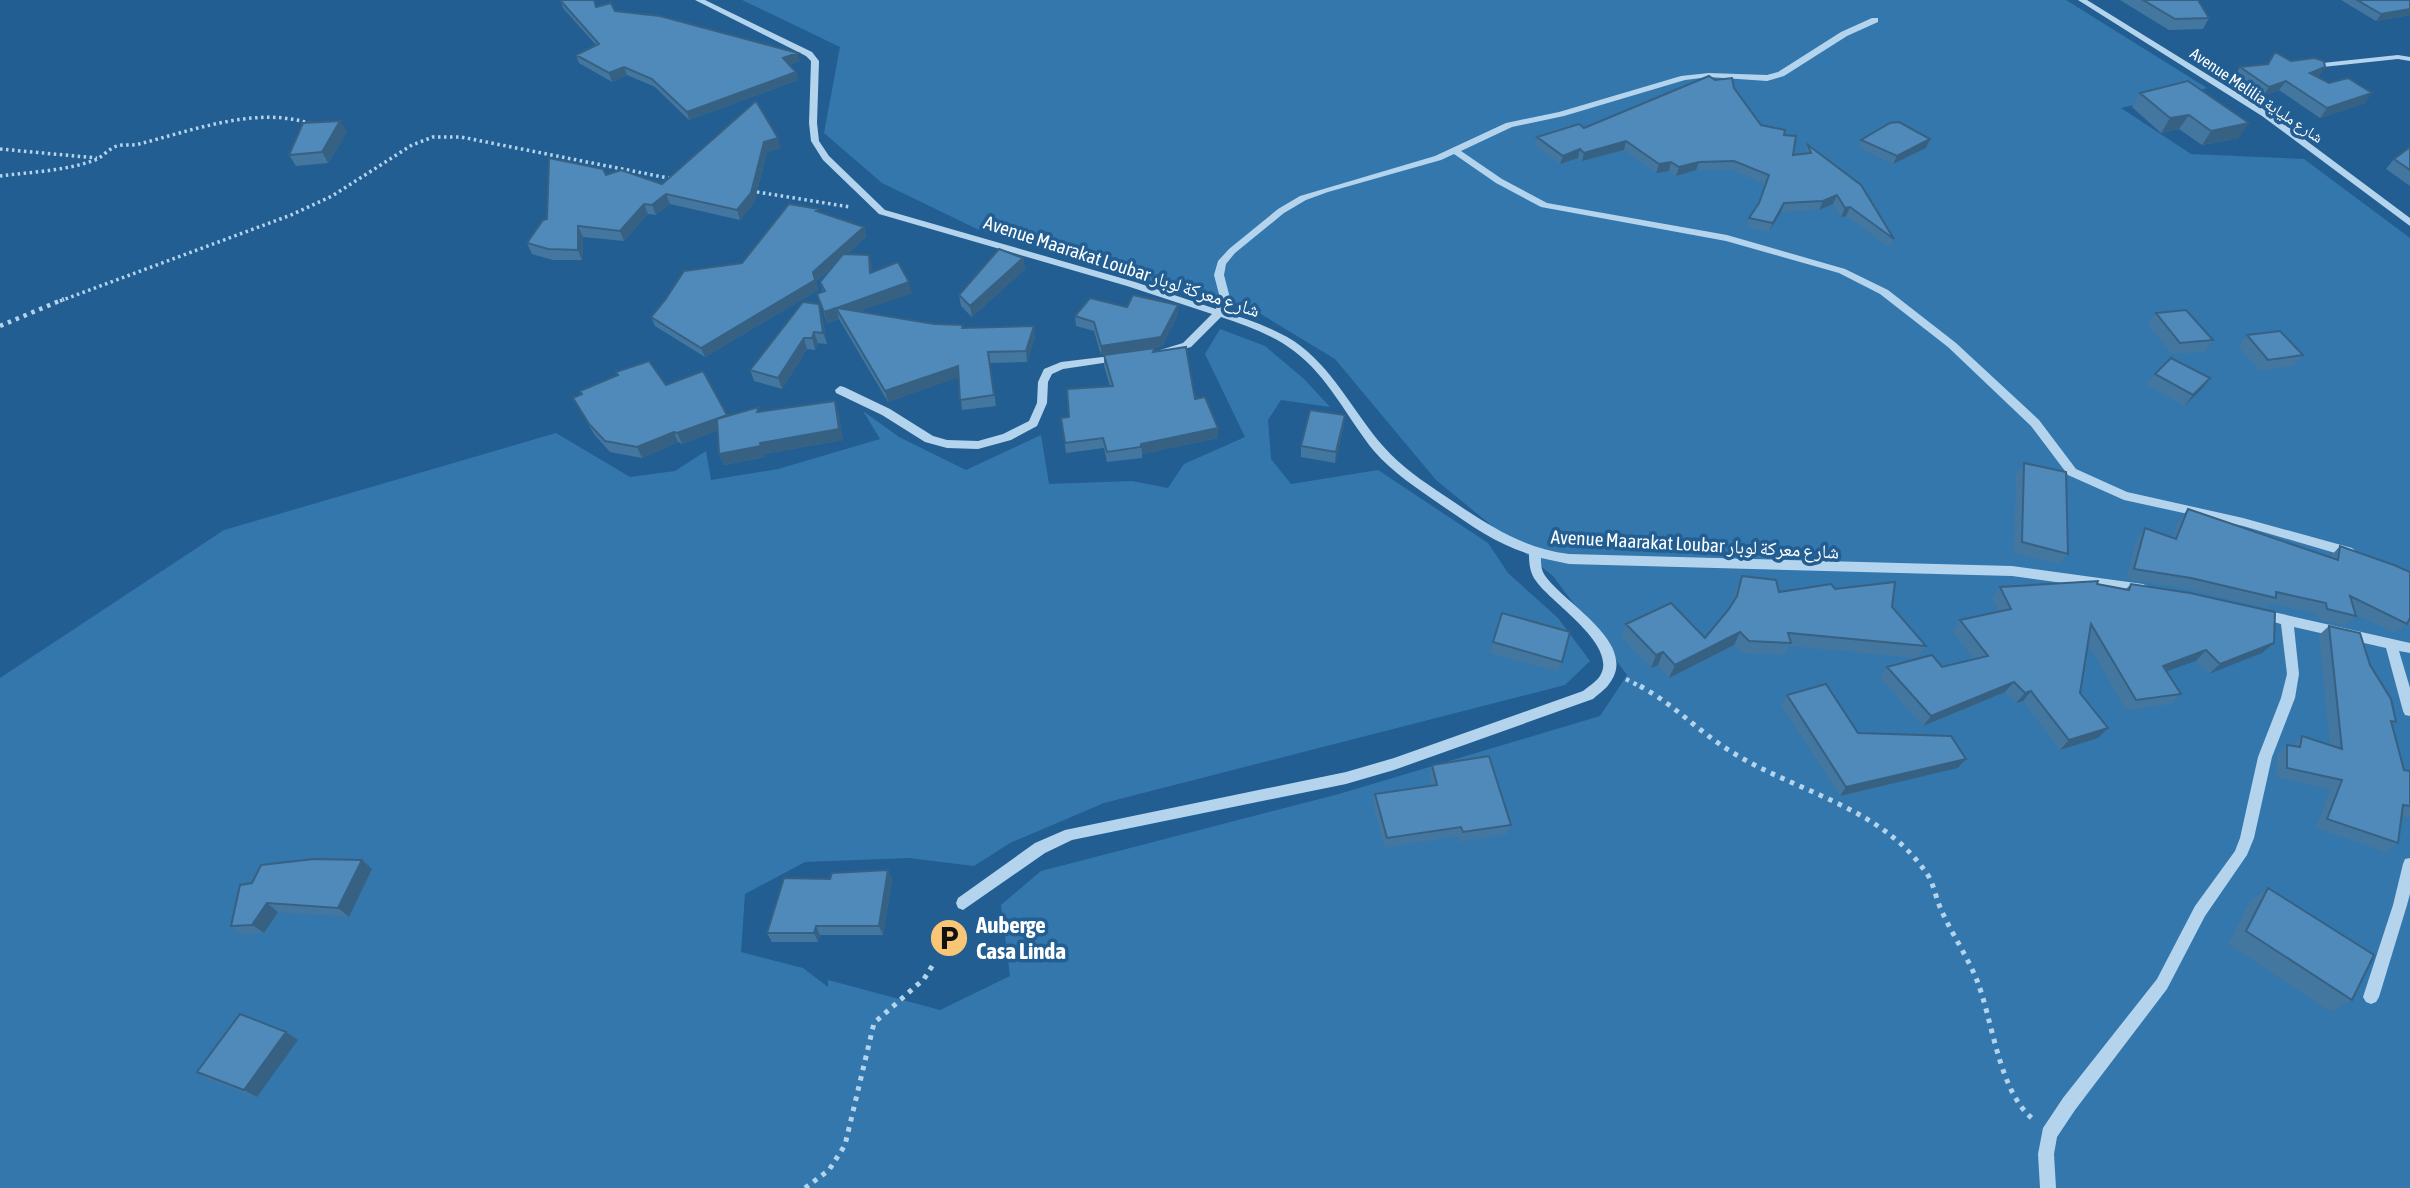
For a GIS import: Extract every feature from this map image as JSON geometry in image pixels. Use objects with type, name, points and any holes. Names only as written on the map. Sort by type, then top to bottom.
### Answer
[{"type":"street","name":"Avenue Maarakat Loubar شارع معركة لوبار","points":[[699,0],[809,54],[815,61],[815,141],[826,158],[882,212],[1220,312],[1252,324],[1303,353],[1326,377],[1389,461],[1489,532],[1535,553],[1569,559],[2012,571],[2151,590]]},
{"type":"street","name":"Avenue Melilia شارع ملياية","points":[[2082,0],[2247,102],[2410,223]]},
{"type":"street","points":[[1148,355],[1187,345],[1220,312],[1225,298],[1219,275],[1221,263],[1281,211],[1325,190],[1420,164],[1455,151],[1509,125],[1561,114],[1684,78],[1709,75],[1767,78],[1781,74],[1844,33],[1875,20]]},
{"type":"street","points":[[2313,66],[2398,57],[2410,59]]},
{"type":"street","points":[[1455,151],[1499,181],[1544,205],[1727,238],[1842,271],[1884,292],[1952,345],[2035,423],[2072,472],[2124,496],[2269,529],[2368,559]]},
{"type":"street","points":[[840,390],[886,412],[929,439],[947,444],[978,444],[1007,436],[1033,423],[1042,403],[1043,382],[1048,372],[1061,366],[1136,356]]},
{"type":"street","points":[[963,903],[1040,848],[1070,834],[1295,790],[1394,764],[1588,695],[1607,680],[1609,671],[1606,653],[1597,634],[1541,578],[1534,562],[1535,553]]},
{"type":"street","points":[[2247,611],[2410,648]]},
{"type":"street","points":[[2048,1188],[2046,1154],[2049,1134],[2162,984],[2200,911],[2240,855],[2247,838],[2265,757],[2288,698],[2293,674],[2287,620]]},
{"type":"street","points":[[2391,643],[2410,711]]},
{"type":"street","points":[[2371,997],[2410,864]]},
{"type":"path","points":[[0,176],[67,167],[97,159],[116,146],[135,145],[199,127],[244,120],[293,118],[311,124]]},
{"type":"path","points":[[0,326],[76,294],[291,215],[352,184],[412,145],[433,138],[461,137],[543,156],[678,180]]},
{"type":"path","points":[[0,149],[27,154],[78,154],[97,159]]},
{"type":"path","points":[[744,190],[882,212]]},
{"type":"path","points":[[1609,671],[1665,700],[1734,754],[1862,815],[1902,841],[1930,879],[1976,979],[2011,1090],[2023,1111],[2049,1134]]},
{"type":"path","points":[[805,1188],[829,1170],[845,1144],[874,1023],[924,979],[934,963]]},
{"type":"shaded area","points":[[742,0],[2066,0],[2207,88],[2121,108],[2191,154],[2304,159],[2410,238],[2410,1188],[0,1188],[0,678],[224,530],[556,433],[630,477],[675,471],[706,451],[711,480],[778,469],[880,439],[863,411],[899,437],[966,470],[1041,435],[1049,484],[1132,481],[1168,488],[1184,464],[1245,437],[1205,354],[1220,329],[1265,346],[1304,379],[1330,407],[1281,400],[1268,420],[1271,459],[1291,484],[1378,470],[1488,543],[1508,573],[1558,618],[1590,661],[1565,685],[1104,803],[1010,843],[974,866],[909,858],[805,862],[745,894],[741,952],[803,968],[828,987],[828,980],[940,1010],[1010,976],[1001,905],[1041,871],[1339,794],[1600,716],[1627,675],[1553,576],[1436,480],[1335,359],[1259,313],[979,230],[882,183],[824,133],[840,47]]},
{"type":"building","points":[[560,0],[594,0],[596,7],[611,3],[615,11],[660,16],[798,53],[783,58],[796,72],[687,112],[652,79],[624,67],[609,73],[576,55],[599,44]]},
{"type":"building","points":[[2143,0],[2198,0],[2209,18],[2175,19]]},
{"type":"building","points":[[2357,0],[2410,0],[2410,9],[2381,14]]},
{"type":"building","points":[[2275,52],[2291,61],[2314,58],[2324,61],[2325,67],[2310,73],[2329,83],[2348,78],[2372,93],[2327,108],[2286,81],[2269,87],[2240,67],[2268,64]]},
{"type":"building","points":[[1709,76],[1715,80],[1732,78],[1734,88],[1761,125],[1785,130],[1784,135],[1796,136],[1793,155],[1811,153],[1808,145],[1861,185],[1894,239],[1850,207],[1845,208],[1837,195],[1823,201],[1784,203],[1773,223],[1749,218],[1759,203],[1769,175],[1734,161],[1699,162],[1679,167],[1671,162],[1659,164],[1626,141],[1584,153],[1580,149],[1563,156],[1537,137],[1579,124],[1584,128]]},
{"type":"building","points":[[2188,81],[2249,123],[2211,131],[2189,115],[2170,118],[2140,93]]},
{"type":"building","points":[[756,101],[778,138],[764,142],[751,193],[737,210],[666,194],[652,205],[644,204],[620,231],[578,226],[578,250],[548,249],[527,243],[543,220],[547,219],[549,158],[603,169],[606,175],[621,170],[662,184]]},
{"type":"building","points":[[340,121],[322,152],[289,155],[303,123]]},
{"type":"building","points":[[1899,122],[1930,139],[1897,156],[1861,140],[1890,123]]},
{"type":"building","points":[[2410,147],[2410,170],[2394,159]]},
{"type":"building","points":[[789,204],[819,209],[816,211],[864,227],[813,272],[815,280],[701,348],[651,317],[684,271],[742,263]]},
{"type":"building","points":[[999,249],[1023,258],[970,306],[959,295]]},
{"type":"building","points":[[843,254],[869,255],[870,273],[898,262],[909,282],[837,308],[934,324],[963,325],[962,328],[1034,326],[1026,351],[988,352],[994,395],[960,400],[958,366],[885,391],[836,308],[824,312],[817,294],[825,291],[820,282]]},
{"type":"building","points":[[1133,295],[1178,305],[1161,337],[1101,346],[1094,322],[1075,316],[1090,298],[1127,307]]},
{"type":"building","points":[[803,302],[819,304],[823,333],[814,332],[812,338],[804,338],[778,378],[750,370]]},
{"type":"building","points":[[2186,310],[2213,340],[2180,343],[2156,313]]},
{"type":"building","points":[[2280,331],[2303,355],[2268,360],[2247,335]]},
{"type":"building","points":[[1186,347],[1195,399],[1205,397],[1218,428],[1141,444],[1141,447],[1107,452],[1103,438],[1065,443],[1061,418],[1069,417],[1067,389],[1113,386],[1104,355]]},
{"type":"building","points":[[2171,358],[2210,378],[2193,395],[2155,374]]},
{"type":"building","points":[[649,361],[666,385],[703,371],[727,415],[637,447],[605,441],[589,424],[573,398],[582,394],[580,391],[618,375],[616,372]]},
{"type":"building","points":[[835,401],[839,429],[760,443],[761,446],[719,454],[717,419],[759,407],[757,412]]},
{"type":"building","points":[[1310,410],[1345,415],[1336,452],[1301,446]]},
{"type":"building","points":[[2024,463],[2066,472],[2068,554],[2022,542]]},
{"type":"building","points":[[2188,509],[2338,560],[2340,546],[2410,572],[2410,618],[2407,624],[2350,596],[2356,616],[2327,609],[2326,603],[2276,592],[2276,598],[2191,578],[2134,569],[2145,528],[2176,539]]},
{"type":"building","points":[[1742,576],[1776,580],[1779,592],[1831,584],[1835,589],[1895,582],[1892,607],[1926,646],[1788,633],[1791,643],[1749,641],[1740,632],[1675,665],[1663,652],[1656,655],[1626,624],[1671,603],[1705,638],[1737,596]]},
{"type":"building","points":[[2098,581],[2097,584],[2129,590],[2131,584],[2190,593],[2275,612],[2274,643],[2220,664],[2206,650],[2163,666],[2181,694],[2136,700],[2091,624],[2080,693],[2108,728],[2069,740],[2031,691],[2025,693],[2014,682],[1931,716],[1887,667],[1932,655],[1942,667],[1988,656],[1960,620],[2011,609],[2000,587]]},
{"type":"building","points":[[1502,613],[1570,632],[1562,662],[1493,642]]},
{"type":"building","points":[[2329,626],[2360,633],[2370,665],[2391,699],[2396,722],[2391,721],[2404,770],[2410,771],[2410,806],[2403,805],[2398,843],[2327,819],[2342,780],[2287,768],[2287,745],[2300,747],[2302,736],[2342,749]]},
{"type":"building","points":[[1826,684],[1858,733],[1951,736],[1966,759],[1846,787],[1787,695]]},
{"type":"building","points":[[1489,756],[1511,825],[1463,832],[1461,827],[1387,838],[1375,794],[1437,785],[1432,765]]},
{"type":"building","points":[[314,859],[362,860],[338,908],[267,903],[252,925],[231,926],[240,885],[252,883],[261,865]]},
{"type":"building","points":[[888,870],[879,926],[816,926],[814,933],[767,933],[784,878],[830,879],[832,873]]},
{"type":"building","points":[[2268,888],[2374,955],[2352,1000],[2246,931]]},
{"type":"building","points":[[240,1014],[286,1032],[244,1090],[197,1072]]},
{"type":"place","name":"Auberge Casa Linda","points":[[949,938]]}]
